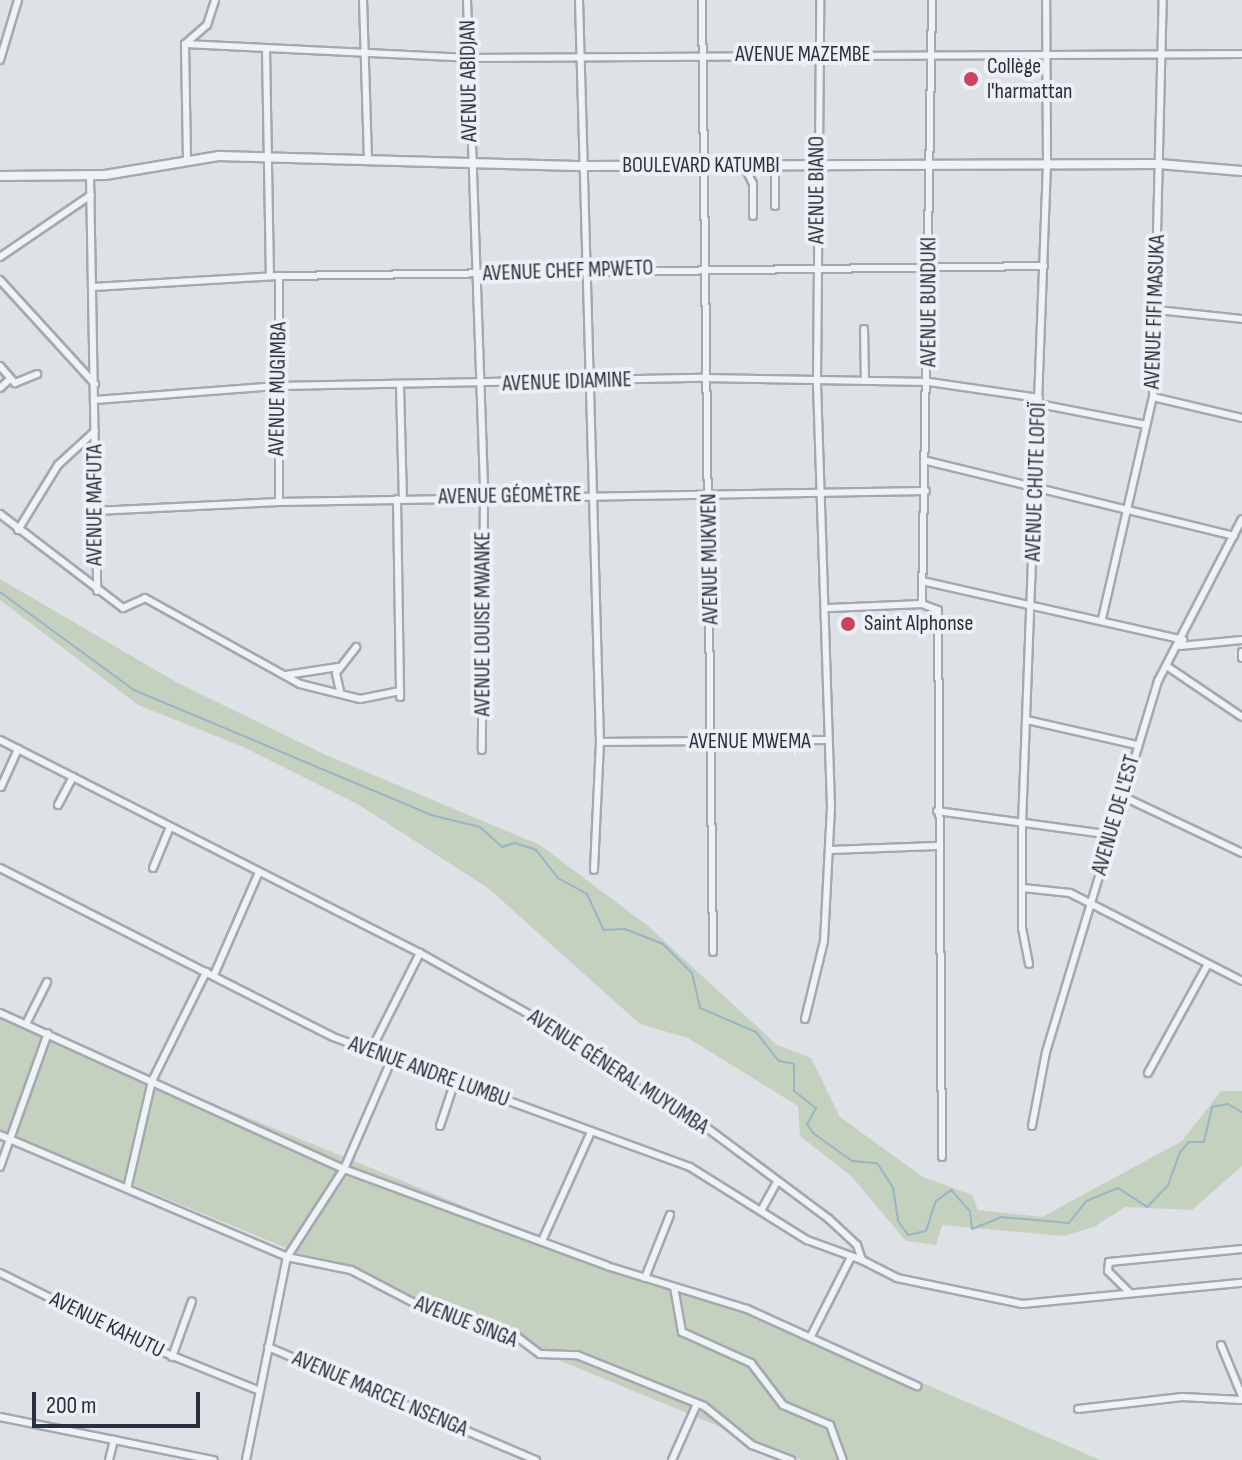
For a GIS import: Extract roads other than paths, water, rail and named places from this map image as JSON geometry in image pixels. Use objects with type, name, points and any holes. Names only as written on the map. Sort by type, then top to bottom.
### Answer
[{"type":"street","points":[[0,60],[18,0]]},
{"type":"street","points":[[187,158],[185,44],[207,25],[215,0]]},
{"type":"street","points":[[363,0],[368,159]]},
{"type":"street","name":"AVENUE ABIDJAN","points":[[467,0],[470,162]]},
{"type":"street","points":[[579,0],[600,742],[594,870]]},
{"type":"street","name":"AVENUE MUKWEN","points":[[702,0],[703,378],[709,491],[713,952]]},
{"type":"street","name":"AVENUE BIANO","points":[[820,0],[816,166],[817,380],[822,491]]},
{"type":"street","name":"AVENUE BUNDUKI","points":[[922,604],[929,382],[932,0]]},
{"type":"street","name":"AVENUE CHUTE LOFOÏ","points":[[1029,964],[1022,824],[1047,164],[1046,0]]},
{"type":"street","name":"AVENUE FIFI MASUKA","points":[[1102,619],[1153,397],[1163,0]]},
{"type":"street","name":"AVENUE MAZEMBE","points":[[185,44],[363,57],[1242,54]]},
{"type":"street","points":[[266,50],[265,156],[270,276]]},
{"type":"street","name":"BOULEVARD KATUMBI","points":[[0,176],[90,176],[187,158],[265,156],[585,166],[1159,164],[1242,171]]},
{"type":"street","name":"AVENUE LOUISE MWANKE","points":[[470,162],[484,497],[482,750]]},
{"type":"street","points":[[744,166],[753,184],[753,216]]},
{"type":"street","points":[[775,166],[775,206]]},
{"type":"street","name":"AVENUE MAFUTA","points":[[90,176],[97,591],[125,609],[145,598],[286,675],[367,699],[400,694],[400,499]]},
{"type":"street","points":[[0,257],[91,195]]},
{"type":"street","name":"AVENUE CHEF MPWETO","points":[[92,287],[270,276],[817,266],[1044,266]]},
{"type":"street","name":"AVENUE MUGIMBA","points":[[279,276],[279,502]]},
{"type":"street","points":[[0,280],[95,384]]},
{"type":"street","points":[[1157,310],[1242,319]]},
{"type":"street","points":[[864,329],[865,381]]},
{"type":"street","points":[[0,366],[10,379]]},
{"type":"street","points":[[0,388],[10,379],[37,374]]},
{"type":"street","name":"AVENUE IDIAMINE","points":[[95,400],[278,386],[480,386],[703,378],[929,382],[1039,401],[1146,425]]},
{"type":"street","points":[[400,387],[400,499]]},
{"type":"street","points":[[1153,397],[1242,418]]},
{"type":"street","points":[[18,530],[58,465],[95,431]]},
{"type":"street","points":[[927,461],[1127,507],[1234,536]]},
{"type":"street","name":"AVENUE GÉOMÈTRE","points":[[95,511],[279,502],[709,491],[926,491]]},
{"type":"street","name":"AVENUE MWEMA","points":[[600,742],[825,740],[829,608],[822,491]]},
{"type":"street","points":[[0,514],[97,591]]},
{"type":"street","name":"AVENUE DE L'EST","points":[[1032,1126],[1046,1052],[1137,745],[1168,667],[1242,519]]},
{"type":"street","points":[[922,581],[1102,619],[1181,643],[1242,640]]},
{"type":"street","points":[[829,608],[922,604],[935,605],[939,616],[936,846],[942,1157]]},
{"type":"street","points":[[286,675],[338,667],[356,647]]},
{"type":"street","points":[[1242,652],[1242,658]]},
{"type":"street","points":[[338,667],[342,693]]},
{"type":"street","points":[[1168,667],[1242,717]]},
{"type":"street","points":[[1027,720],[1137,745]]},
{"type":"street","name":"AVENUE GÉNERAL MUYUMBA","points":[[0,740],[420,953],[561,1032],[630,1084],[699,1122],[776,1184],[829,1219],[857,1245],[862,1260],[898,1279],[1022,1304],[1242,1283]]},
{"type":"street","points":[[805,1019],[824,941],[830,850],[825,740]]},
{"type":"street","points":[[1,787],[18,749]]},
{"type":"street","points":[[58,805],[73,777]]},
{"type":"street","points":[[1122,796],[1242,853]]},
{"type":"street","points":[[937,811],[1112,835]]},
{"type":"street","points":[[153,868],[170,827]]},
{"type":"street","points":[[830,850],[936,846]]},
{"type":"street","name":"AVENUE ANDRE LUMBU","points":[[0,868],[370,1052],[455,1081],[590,1134],[690,1167],[762,1209],[807,1240],[850,1259],[862,1260]]},
{"type":"street","points":[[214,975],[259,872]]},
{"type":"street","points":[[1023,888],[1070,893],[1242,981]]},
{"type":"street","points":[[370,1052],[420,953]]},
{"type":"street","points":[[1148,1073],[1208,964]]},
{"type":"street","points":[[127,1189],[152,1081],[206,972]]},
{"type":"street","points":[[26,1024],[47,982]]},
{"type":"street","points":[[0,1013],[344,1169],[811,1336],[917,1386]]},
{"type":"street","points":[[0,1167],[48,1033]]},
{"type":"street","points":[[246,1460],[287,1257],[344,1169],[391,1061]]},
{"type":"street","points":[[440,1126],[455,1081]]},
{"type":"street","points":[[542,1241],[590,1134]]},
{"type":"street","name":"AVENUE SINGA","points":[[0,1135],[287,1257],[351,1270],[410,1301],[516,1336],[540,1354],[577,1355],[712,1410],[743,1439],[772,1458],[791,1460]]},
{"type":"street","points":[[762,1209],[776,1184]]},
{"type":"street","points":[[645,1278],[670,1215]]},
{"type":"street","points":[[1130,1293],[1108,1271],[1109,1262],[1242,1249]]},
{"type":"street","points":[[811,1336],[850,1259]]},
{"type":"street","name":"AVENUE KAHUTU","points":[[0,1273],[172,1357],[260,1391]]},
{"type":"street","points":[[674,1287],[682,1332],[751,1363],[783,1405],[830,1425],[843,1460]]},
{"type":"street","points":[[172,1357],[192,1301]]},
{"type":"street","points":[[1078,1409],[1182,1397],[1242,1398],[1221,1345]]},
{"type":"street","name":"AVENUE MARCEL NSENGA","points":[[268,1347],[536,1460]]},
{"type":"street","points":[[672,1460],[696,1406]]},
{"type":"street","points":[[0,1417],[177,1456],[214,1460]]},
{"type":"street","points":[[109,1460],[114,1440]]},
{"type":"waterway","points":[[0,592],[134,690],[431,815],[480,827],[502,847],[515,843],[536,850],[558,878],[587,894],[604,930],[625,929],[663,944],[692,973],[700,1008],[756,1032],[779,1061],[794,1064],[794,1091],[816,1108],[807,1124],[813,1133],[852,1161],[877,1163],[893,1188],[898,1221],[908,1235],[926,1231],[936,1201],[951,1190],[970,1211],[972,1229],[1001,1217],[1069,1223],[1086,1201],[1118,1188],[1147,1207],[1168,1185],[1180,1152],[1189,1142],[1204,1142],[1212,1107],[1228,1104],[1242,1112]]},
{"type":"place","name":"Collège l'harmattan","points":[[971,79]]},
{"type":"place","name":"Saint Alphonse","points":[[848,624]]}]
